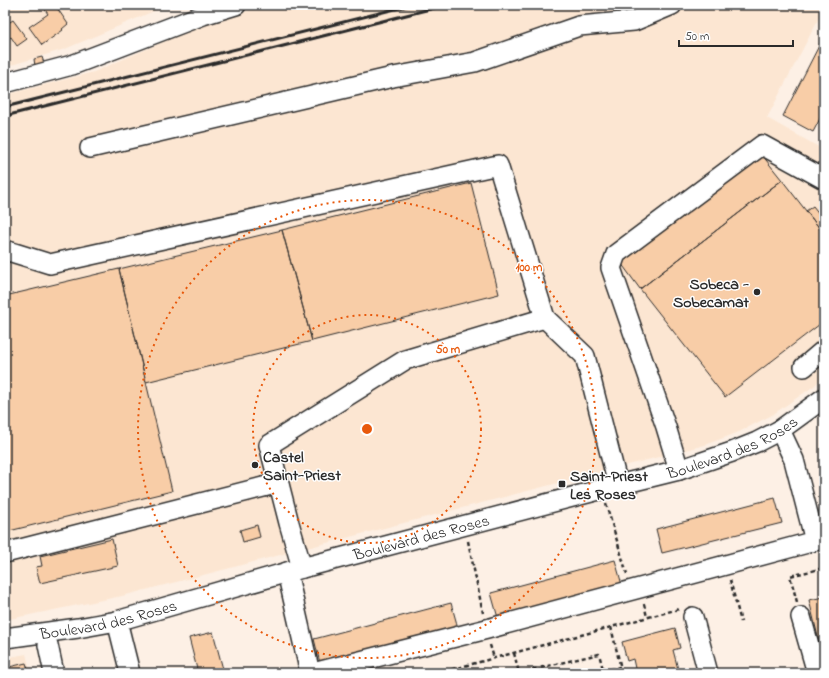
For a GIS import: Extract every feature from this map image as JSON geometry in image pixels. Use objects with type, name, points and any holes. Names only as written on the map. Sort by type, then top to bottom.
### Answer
[{"type":"street","points":[[5,83],[72,65],[203,15],[236,5]]},
{"type":"street","points":[[90,148],[393,77],[475,62],[579,26],[634,21],[672,5]]},
{"type":"street","points":[[679,470],[666,427],[611,268],[616,254],[762,145],[824,179]]},
{"type":"street","points":[[5,250],[50,264],[498,165],[545,318],[585,356],[618,485]]},
{"type":"street","points":[[310,673],[295,570],[279,483],[269,445],[405,360],[545,318]]},
{"type":"street","points":[[804,367],[824,350]]},
{"type":"street","name":"Boulevard des Roses","points":[[5,638],[78,628],[117,620],[295,570],[679,470],[757,442],[780,430],[824,398]]},
{"type":"street","points":[[313,673],[487,629],[815,541],[794,460],[780,430]]},
{"type":"street","points":[[5,553],[279,483]]},
{"type":"street","points":[[693,617],[708,673]]},
{"type":"street","points":[[801,617],[817,673]]},
{"type":"street","points":[[117,620],[130,673]]},
{"type":"street","points":[[48,646],[54,673]]},
{"type":"path","points":[[598,490],[607,506],[632,590]]},
{"type":"path","points":[[464,525],[487,629]]},
{"type":"path","points":[[726,565],[741,622]]},
{"type":"path","points":[[801,617],[790,576],[824,568]]},
{"type":"path","points":[[645,608],[647,617]]},
{"type":"path","points":[[438,673],[679,608],[693,617]]},
{"type":"path","points":[[611,627],[622,673]]},
{"type":"path","points":[[491,648],[494,658]]},
{"type":"path","points":[[514,653],[519,673],[599,654],[603,672],[620,667]]},
{"type":"path","points":[[539,668],[540,673]]},
{"type":"path","points":[[452,669],[453,673]]},
{"type":"shaded area","points":[[5,5],[168,5],[65,49],[5,67]]},
{"type":"shaded area","points":[[265,5],[824,5],[824,8],[767,118],[824,150],[824,376],[814,386],[772,415],[739,432],[705,445],[122,596],[5,620],[5,95],[94,72],[202,25]]},
{"type":"shaded area","points":[[26,654],[31,673],[5,673],[5,658]]},
{"type":"building","points":[[42,5],[55,5],[68,24],[62,29],[63,30],[42,45],[29,27],[48,14]]},
{"type":"building","points":[[13,20],[27,39],[17,46],[11,37],[5,41],[5,25]]},
{"type":"building","points":[[824,36],[824,111],[813,132],[783,116]]},
{"type":"building","points":[[42,57],[44,63],[35,66],[34,59]]},
{"type":"building","points":[[762,155],[782,180],[640,289],[621,263]]},
{"type":"building","points":[[782,180],[824,234],[824,321],[725,397],[640,289]]},
{"type":"building","points":[[471,183],[499,294],[312,341],[282,230]]},
{"type":"building","points":[[813,206],[824,220],[824,227],[821,230],[806,211]]},
{"type":"building","points":[[282,230],[312,341],[146,382],[119,269]]},
{"type":"building","points":[[119,269],[172,491],[5,532],[5,296]]},
{"type":"building","points":[[775,498],[782,523],[662,553],[656,529]]},
{"type":"building","points":[[257,525],[260,537],[243,542],[240,530]]},
{"type":"building","points":[[112,539],[118,566],[40,583],[36,567],[42,566],[40,556]]},
{"type":"building","points":[[615,560],[622,585],[498,618],[491,593]]},
{"type":"building","points":[[824,597],[824,661],[809,600]]},
{"type":"building","points":[[451,603],[458,628],[320,663],[314,639]]},
{"type":"building","points":[[675,628],[680,648],[673,650],[679,673],[636,673],[633,659],[627,661],[622,642]]},
{"type":"building","points":[[213,632],[224,673],[198,673],[189,638]]},
{"type":"building","points":[[26,663],[29,673],[5,673],[5,668]]},
{"type":"railway","points":[[5,107],[411,5]]},
{"type":"railway","points":[[5,116],[446,5]]},
{"type":"place","name":"Sobeca - Sobecamat","points":[[757,292]]},
{"type":"place","name":"Castel Saint-Priest","points":[[255,465]]},
{"type":"place","name":"Saint-Priest Les Roses","points":[[562,484]]}]
